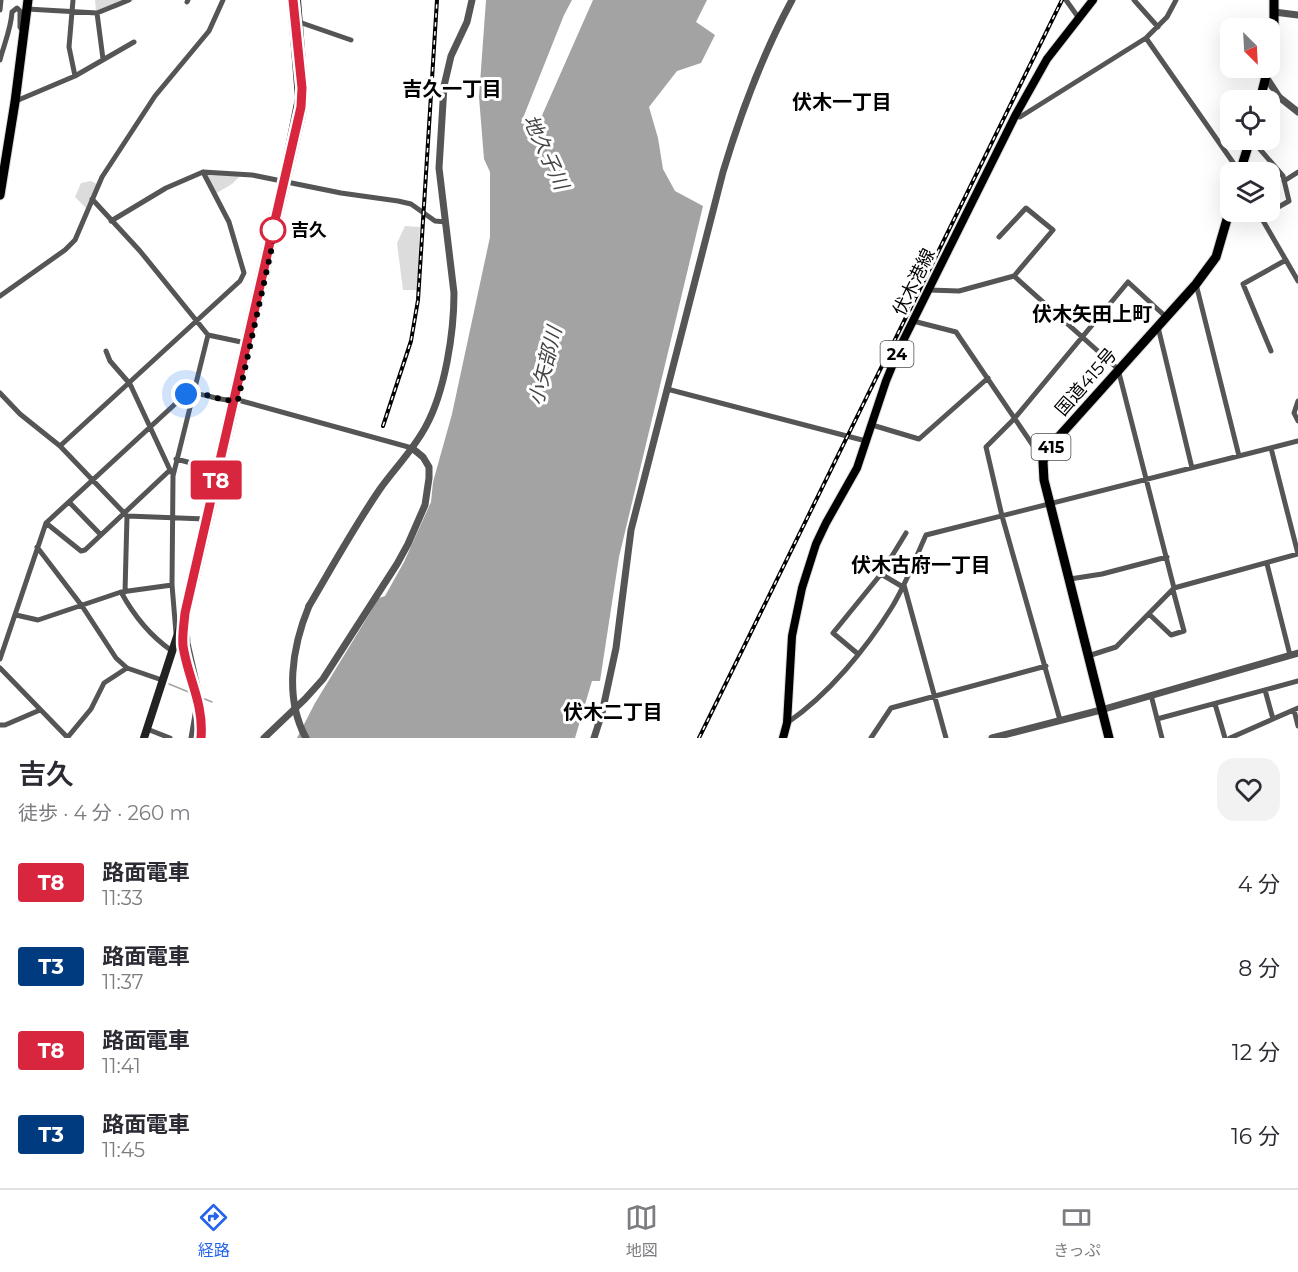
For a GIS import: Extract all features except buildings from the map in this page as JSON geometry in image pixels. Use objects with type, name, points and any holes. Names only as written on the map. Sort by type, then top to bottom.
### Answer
[{"type":"highway","points":[[1274,0],[1274,18]]},
{"type":"highway","points":[[0,195],[15,102],[27,4]]},
{"type":"highway","name":"国道415号","points":[[1046,452],[1165,316],[1196,284],[1216,257],[1226,222]]},
{"type":"highway","name":"415","points":[[1046,452],[1042,462],[1044,480],[1108,738]]},
{"type":"main road","points":[[285,181],[299,98],[291,0]]},
{"type":"main road","points":[[180,624],[190,601],[304,100],[297,0]]},
{"type":"main road","name":"伏木港線","points":[[783,738],[787,723],[792,636],[802,588],[816,544],[857,468],[888,375],[1015,116],[1047,59],[1093,0]]},
{"type":"main road","points":[[144,738],[177,635],[207,520]]},
{"type":"street","points":[[0,10],[1,0]]},
{"type":"street","points":[[40,8],[42,0]]},
{"type":"street","points":[[73,0],[69,47],[75,76]]},
{"type":"street","points":[[27,4],[40,8],[97,13],[129,0]]},
{"type":"street","points":[[0,296],[75,240],[102,177],[155,96],[209,31],[223,0]]},
{"type":"street","points":[[306,738],[294,702],[292,670],[299,635],[309,606],[356,526],[427,426],[444,375],[451,338],[454,293],[439,168],[444,86],[451,56],[467,22],[472,0]]},
{"type":"street","points":[[594,738],[602,713],[616,648],[631,530],[723,172],[735,131],[761,62],[792,0]]},
{"type":"street","points":[[1058,0],[1066,0],[1078,17]]},
{"type":"street","points":[[1134,0],[1158,27]]},
{"type":"street","points":[[1015,116],[1020,117],[1146,38],[1167,17],[1176,0]]},
{"type":"street","points":[[0,60],[11,28],[12,12],[17,8],[20,11],[20,27],[24,33]]},
{"type":"street","points":[[1274,12],[1298,15]]},
{"type":"street","points":[[97,13],[103,59]]},
{"type":"street","points":[[299,22],[351,40]]},
{"type":"street","points":[[1146,38],[1233,162]]},
{"type":"street","points":[[15,102],[75,76],[135,42]]},
{"type":"street","points":[[1270,78],[1279,97],[1298,111]]},
{"type":"street","points":[[1260,150],[1283,176],[1289,201],[1280,205]]},
{"type":"street","points":[[111,221],[166,188],[203,172],[252,175],[411,204],[435,221],[446,222]]},
{"type":"street","points":[[60,446],[240,281],[244,273],[229,222],[203,172]]},
{"type":"street","points":[[1284,181],[1298,172]]},
{"type":"street","points":[[92,199],[140,251],[208,334],[248,344]]},
{"type":"street","points":[[929,290],[959,291],[1014,276],[1053,230],[1026,208],[999,237]]},
{"type":"street","points":[[1264,222],[1298,281]]},
{"type":"street","points":[[1271,351],[1243,284],[1286,260]]},
{"type":"street","points":[[1014,276],[1118,369],[1184,631],[1171,635],[1149,614]]},
{"type":"street","points":[[1060,720],[1002,516],[986,447],[1014,419],[1128,282],[1165,316]]},
{"type":"street","points":[[1196,284],[1239,456]]},
{"type":"street","points":[[914,321],[956,332],[1034,447],[1046,452]]},
{"type":"street","points":[[1157,326],[1192,468]]},
{"type":"street","points":[[177,635],[172,585],[172,473],[208,334]]},
{"type":"street","points":[[106,351],[114,367],[130,384],[172,473]]},
{"type":"street","points":[[872,425],[919,439],[988,378]]},
{"type":"street","points":[[667,389],[866,441]]},
{"type":"street","points":[[0,659],[46,523],[186,394],[193,392],[234,401],[412,448],[423,457],[429,467],[429,478],[425,505],[408,544],[322,678],[305,699],[264,738]]},
{"type":"street","points":[[0,393],[20,414],[60,446],[125,515],[207,520]]},
{"type":"street","points":[[1298,401],[1294,413],[1298,421]]},
{"type":"street","points":[[787,723],[806,710],[858,654],[893,606],[926,535],[1298,441]]},
{"type":"street","points":[[1088,656],[1116,647],[1174,589],[1298,554],[1271,448]]},
{"type":"street","points":[[176,459],[218,470]]},
{"type":"street","points":[[46,523],[81,551],[85,550],[172,473]]},
{"type":"street","points":[[69,501],[101,535]]},
{"type":"street","points":[[125,515],[123,592],[134,616],[159,643],[172,651]]},
{"type":"street","points":[[858,654],[833,633],[881,574],[906,532]]},
{"type":"street","points":[[37,547],[82,606],[116,658],[127,668],[162,680]]},
{"type":"street","points":[[1070,579],[1102,574],[1167,557]]},
{"type":"street","points":[[992,738],[1101,710],[1294,654],[1267,564]]},
{"type":"street","points":[[881,574],[904,586],[946,738]]},
{"type":"street","points":[[16,615],[38,621],[123,592],[172,585]]},
{"type":"street","points":[[190,601],[187,626],[188,643],[199,691],[191,738]]},
{"type":"street","points":[[871,738],[891,708],[935,698],[1046,666]]},
{"type":"street","points":[[0,668],[67,738],[92,709],[104,683],[127,668]]},
{"type":"street","points":[[1157,718],[1298,681]]},
{"type":"street","points":[[1265,690],[1273,719]]},
{"type":"street","points":[[1151,695],[1162,738]]},
{"type":"street","points":[[1215,704],[1225,738]]},
{"type":"street","points":[[1230,738],[1296,709],[1298,726]]},
{"type":"street","points":[[0,725],[40,710]]},
{"type":"street","points":[[147,729],[170,738]]},
{"type":"shaded area","points":[[95,0],[134,0],[117,8],[96,12]]},
{"type":"shaded area","points":[[203,172],[242,174],[232,184],[215,194]]},
{"type":"shaded area","points":[[91,181],[97,184],[86,208],[75,197],[81,183]]},
{"type":"shaded area","points":[[405,226],[420,227],[417,290],[403,290],[397,243]]},
{"type":"water","points":[[486,0],[572,0],[521,123],[536,129],[593,0],[707,0],[696,22],[715,35],[701,63],[677,71],[649,107],[658,138],[663,169],[675,191],[703,206],[619,557],[600,681],[592,681],[575,738],[297,738],[315,703],[379,598],[385,596],[404,562],[431,502],[433,482],[452,414],[490,237],[490,172],[484,159],[479,97]]},
{"type":"waterway","points":[[169,684],[196,695]]},
{"type":"waterway","points":[[200,697],[212,702]]},
{"type":"tram line","points":[[201,738],[198,702],[183,646],[185,613],[301,107],[302,88],[293,0]]},
{"type":"tram line","name":"T8","points":[[201,738],[201,709],[184,649],[185,613],[301,107],[302,88],[293,0]]},
{"type":"railway","points":[[383,426],[411,341],[418,300],[437,0]]},
{"type":"railway","points":[[699,738],[1062,0]]},
{"type":"place","name":"吉久","points":[[273,230]]},
{"type":"district","name":"吉久一丁目","points":[[452,89]]},
{"type":"district","name":"伏木一丁目","points":[[842,102]]},
{"type":"district","name":"伏木矢田上町","points":[[1092,314]]},
{"type":"district","name":"伏木古府一丁目","points":[[921,565]]},
{"type":"district","name":"伏木二丁目","points":[[613,712]]},
{"type":"route","points":[[186,394],[193,392],[231,401],[238,400],[276,229],[273,230]]},
{"type":"water label","name":"地久子川","points":[[546,152]]},
{"type":"water label","name":"小矢部川","points":[[545,366]]}]
